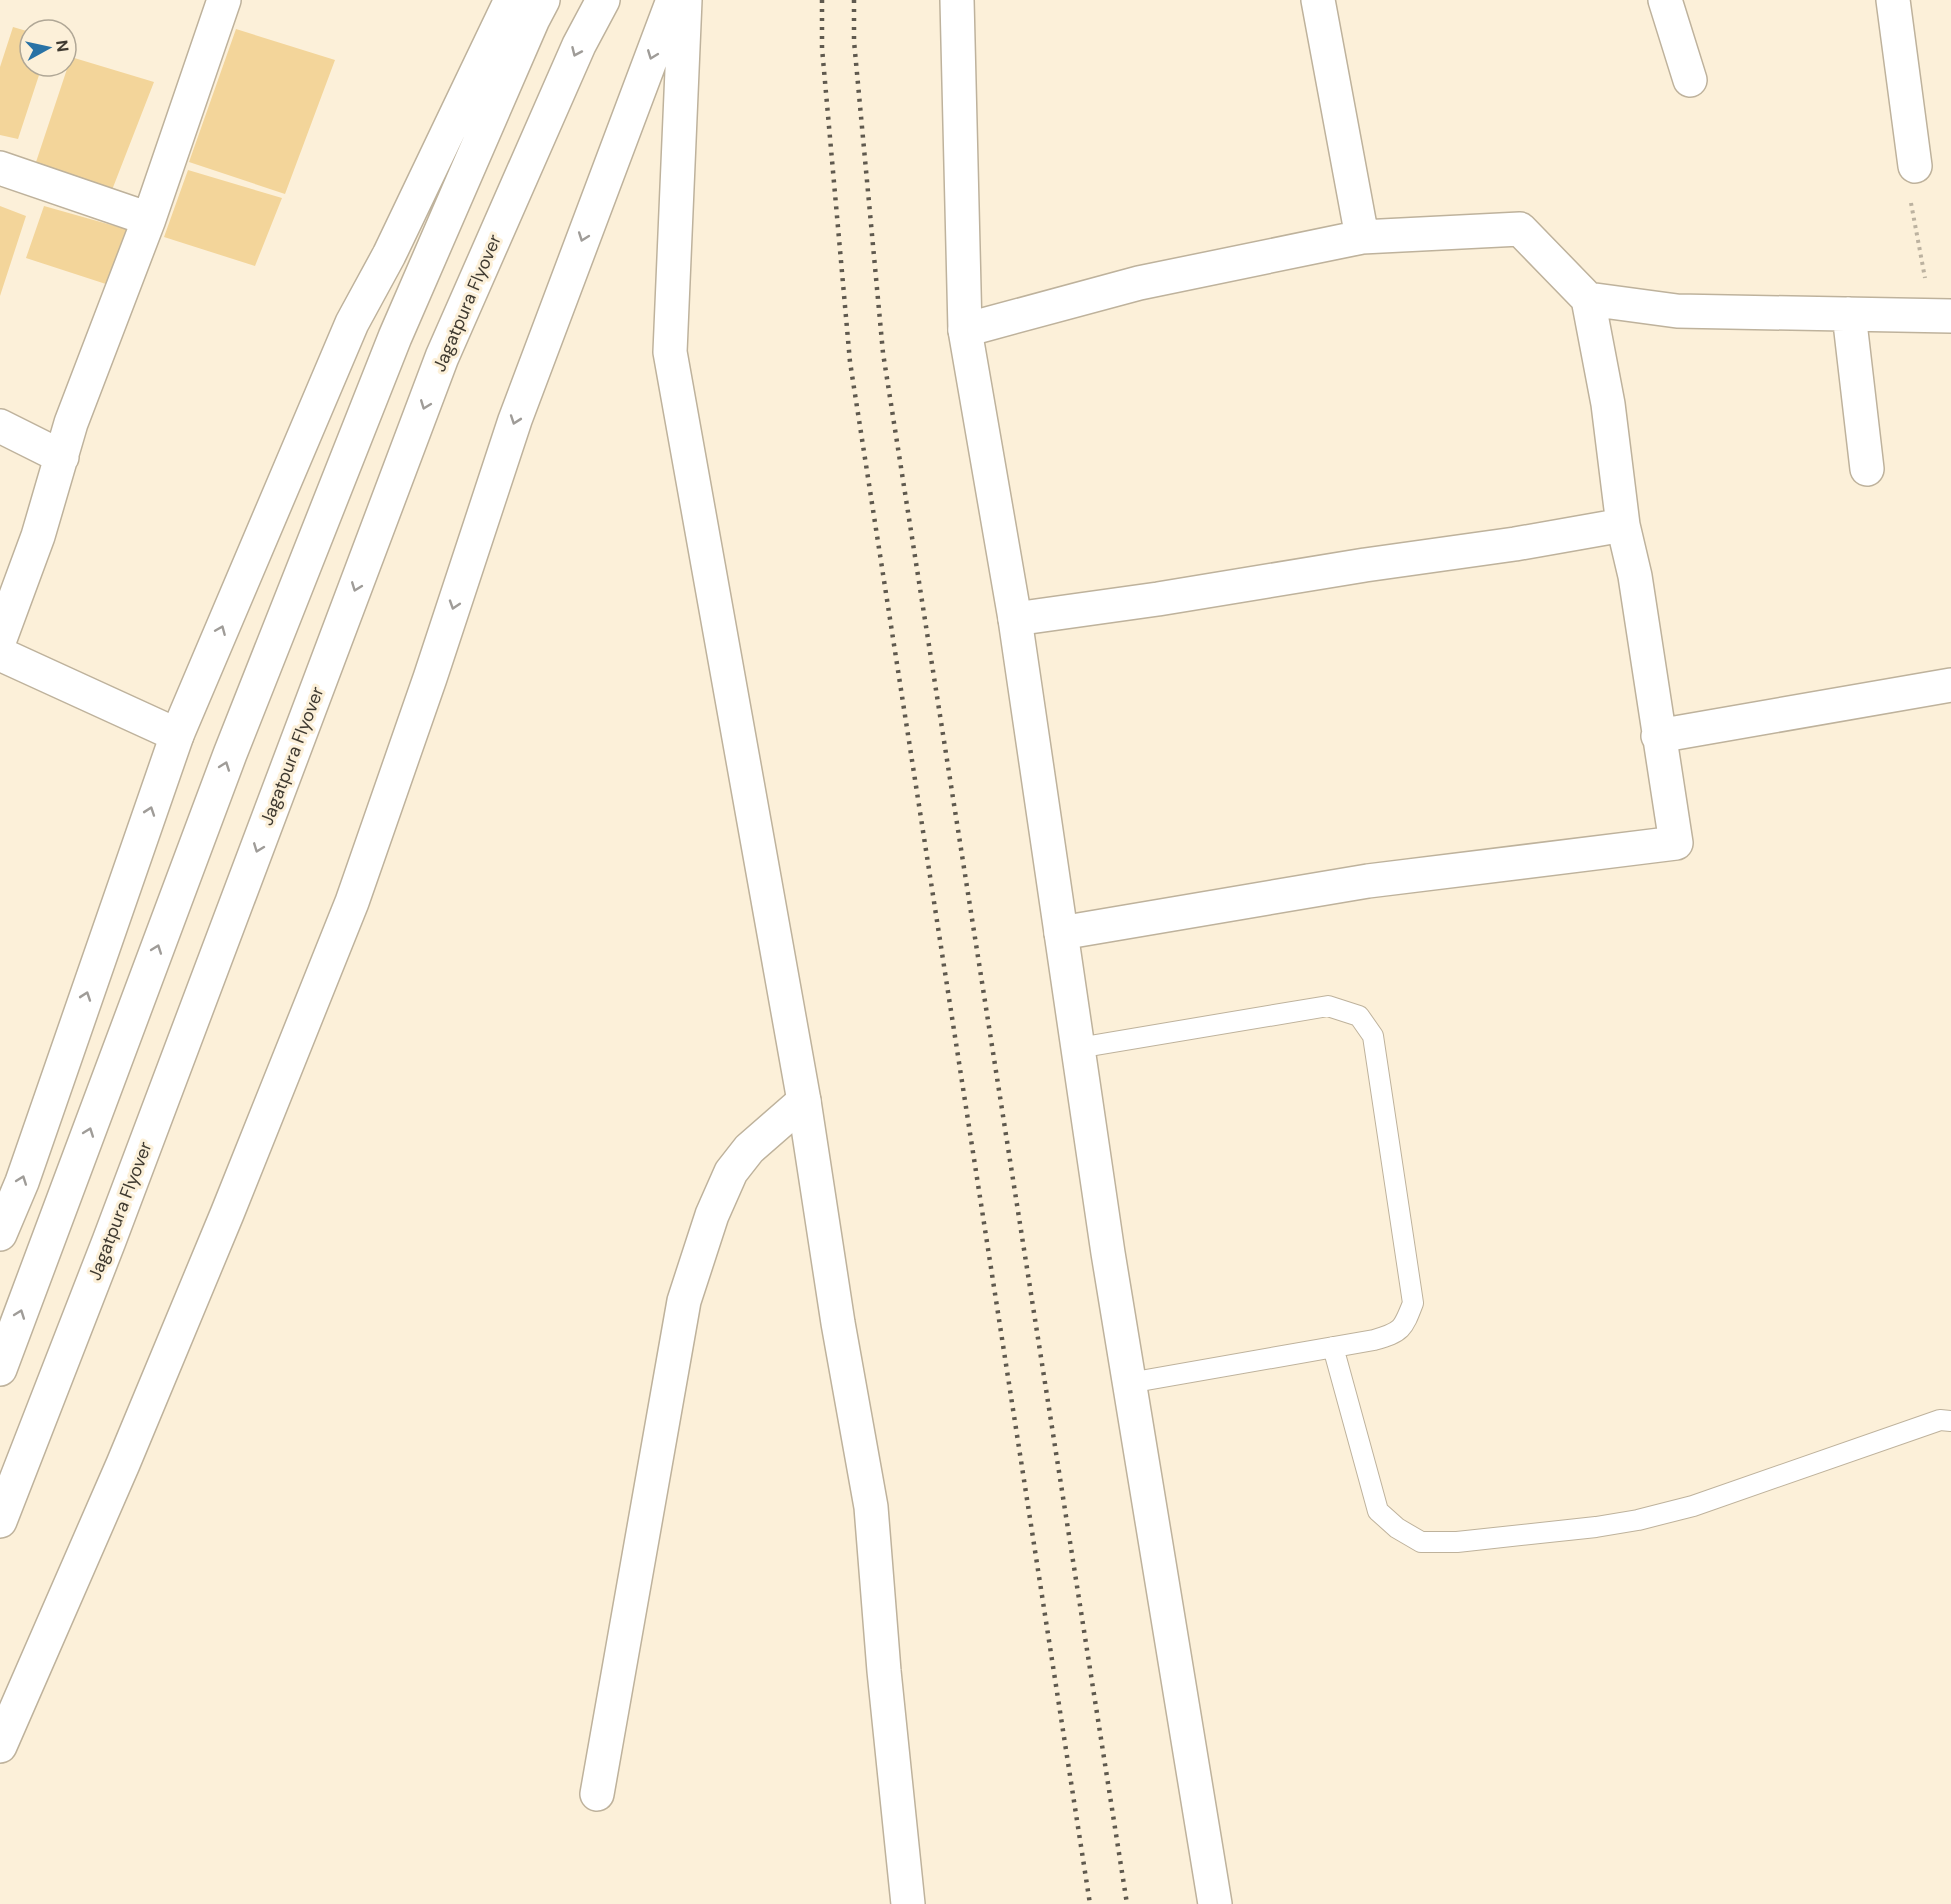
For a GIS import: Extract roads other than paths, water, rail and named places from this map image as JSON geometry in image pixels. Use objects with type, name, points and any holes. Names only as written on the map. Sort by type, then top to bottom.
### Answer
[{"type":"street","points":[[0,639],[38,536],[71,423],[149,219],[224,0]]},
{"type":"street","points":[[0,1234],[22,1182],[177,735],[352,323],[388,255],[511,0]]},
{"type":"street","points":[[0,1369],[230,753],[395,337],[543,0]]},
{"type":"street","name":"Jagatpura Flyover","points":[[0,1521],[110,1241],[442,357],[574,56],[603,0]]},
{"type":"street","points":[[0,1746],[123,1464],[352,902],[430,678],[515,420],[673,0]]},
{"type":"street","points":[[685,0],[670,352],[804,1101],[837,1323],[871,1507],[884,1671],[908,1904]]},
{"type":"street","points":[[957,0],[965,330],[1015,619],[1107,1253],[1215,1904]]},
{"type":"street","points":[[1318,0],[1362,237]]},
{"type":"street","points":[[1665,0],[1690,80]]},
{"type":"street","points":[[1893,0],[1915,166]]},
{"type":"street","points":[[0,168],[149,219]]},
{"type":"street","points":[[965,330],[1139,283],[1362,237],[1520,229],[1588,299],[1608,404],[1623,525],[1635,576],[1676,843],[1368,881],[1061,933]]},
{"type":"street","points":[[1588,299],[1677,310],[1940,316]]},
{"type":"street","points":[[1849,314],[1867,469]]},
{"type":"street","points":[[0,426],[62,457]]},
{"type":"street","points":[[1015,619],[1515,544],[1623,525]]},
{"type":"street","points":[[0,654],[177,735]]},
{"type":"street","points":[[1658,736],[1951,685]]},
{"type":"street","points":[[597,1794],[684,1301],[699,1253],[731,1172],[749,1149],[804,1101]]},
{"type":"lane","points":[[1078,1048],[1328,1006],[1359,1017],[1373,1036],[1413,1303],[1406,1322],[1395,1334],[1129,1383]]},
{"type":"lane","points":[[1333,1347],[1378,1511],[1397,1528],[1421,1542],[1457,1542],[1596,1527],[1638,1520],[1693,1506],[1940,1420],[1951,1421]]},
{"type":"railway","points":[[822,0],[822,48],[850,362],[1090,1904]]},
{"type":"railway","points":[[854,0],[854,41],[883,353],[1127,1904]]}]
